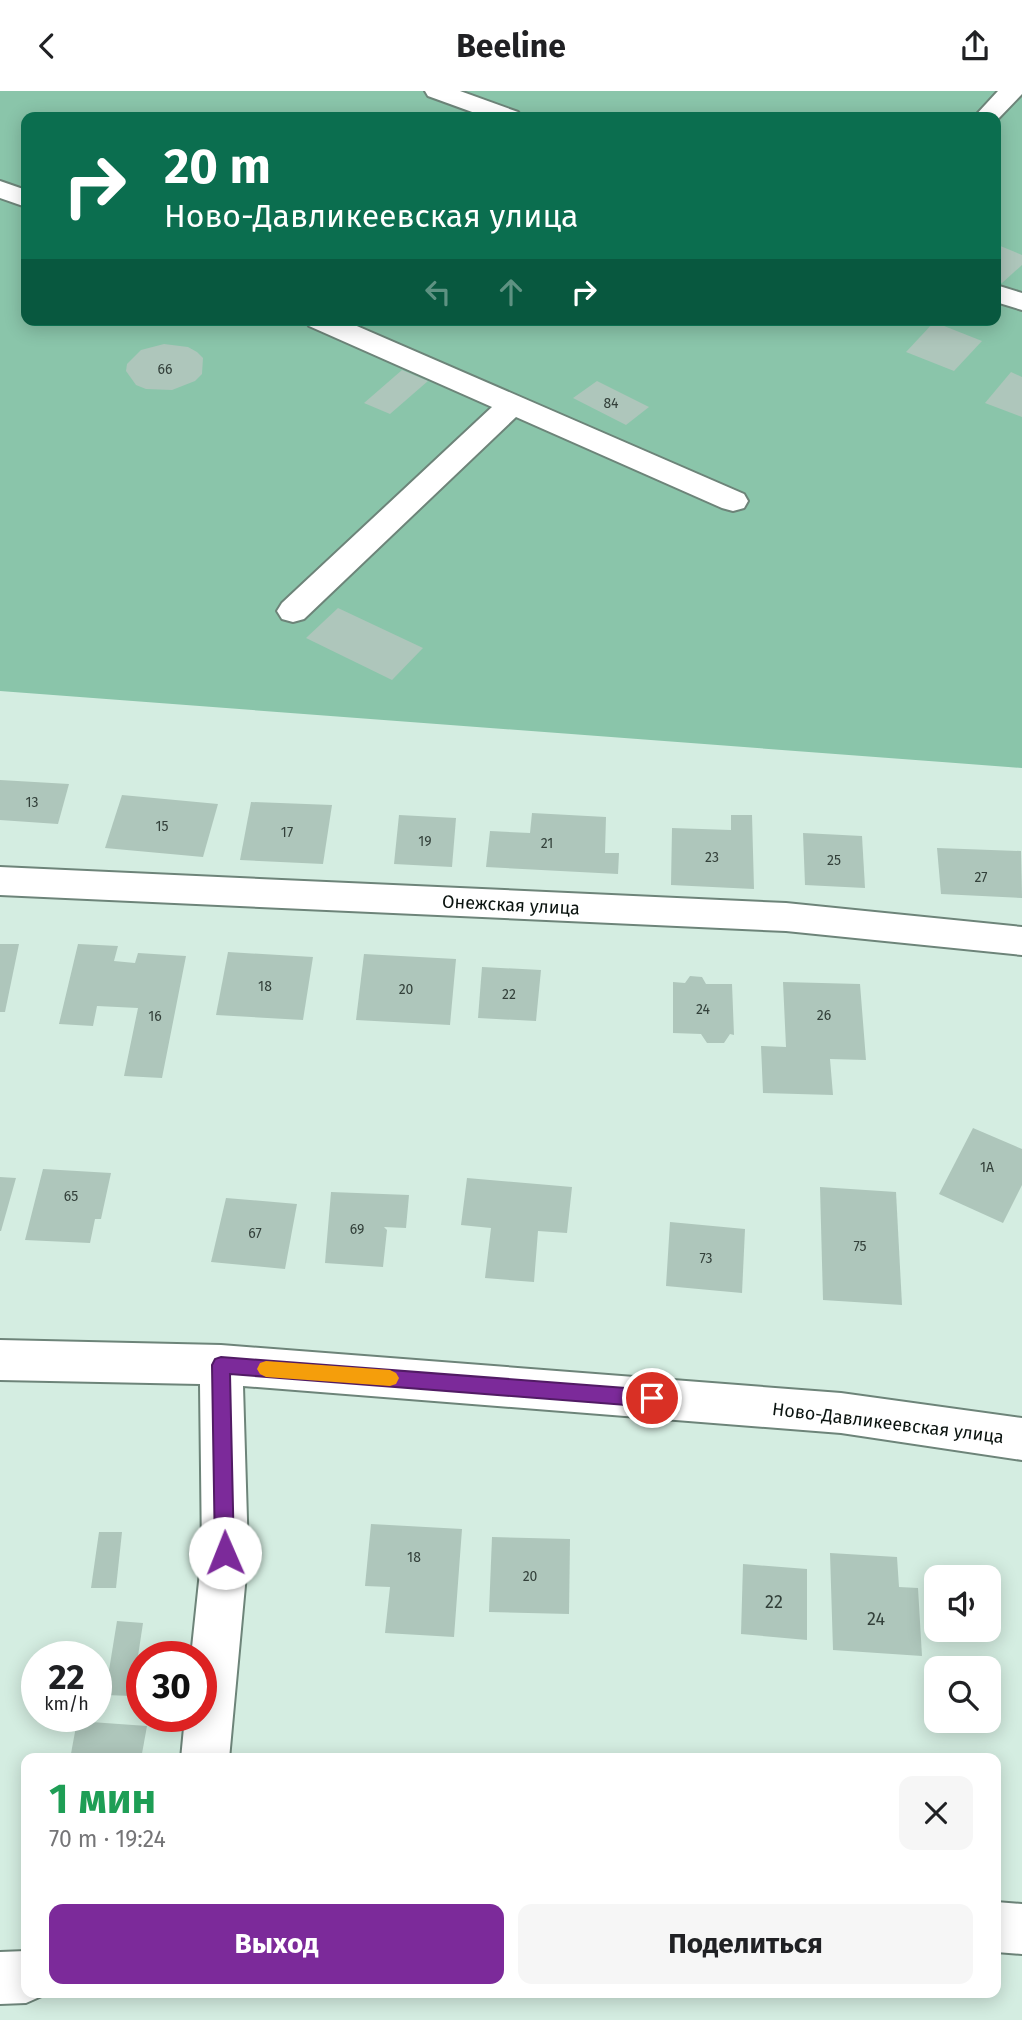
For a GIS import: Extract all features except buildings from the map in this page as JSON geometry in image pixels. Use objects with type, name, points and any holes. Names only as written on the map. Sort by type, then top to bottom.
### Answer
[{"type":"street","points":[[437,91],[495,112]]},
{"type":"street","points":[[991,112],[1012,91]]},
{"type":"street","points":[[0,189],[21,197]]},
{"type":"street","points":[[1001,295],[1022,302]]},
{"type":"street","points":[[333,326],[733,501]]},
{"type":"street","points":[[293,611],[511,405]]},
{"type":"street","name":"Онежская улица","points":[[0,881],[786,917],[1022,941]]},
{"type":"street","name":"Ново-Давликеевская улица","points":[[0,1360],[221,1365],[841,1413],[1022,1439]]},
{"type":"street","points":[[206,1753],[225,1553],[221,1365]]},
{"type":"street","points":[[1001,1927],[1022,1929]]},
{"type":"street","points":[[0,1978],[21,1977]]},
{"type":"green space","points":[[0,91],[1022,91],[1022,768],[0,691]]},
{"type":"slow traffic","points":[[266,1369],[390,1378]]},
{"type":"route","points":[[225,1553],[221,1365],[652,1398]]}]
